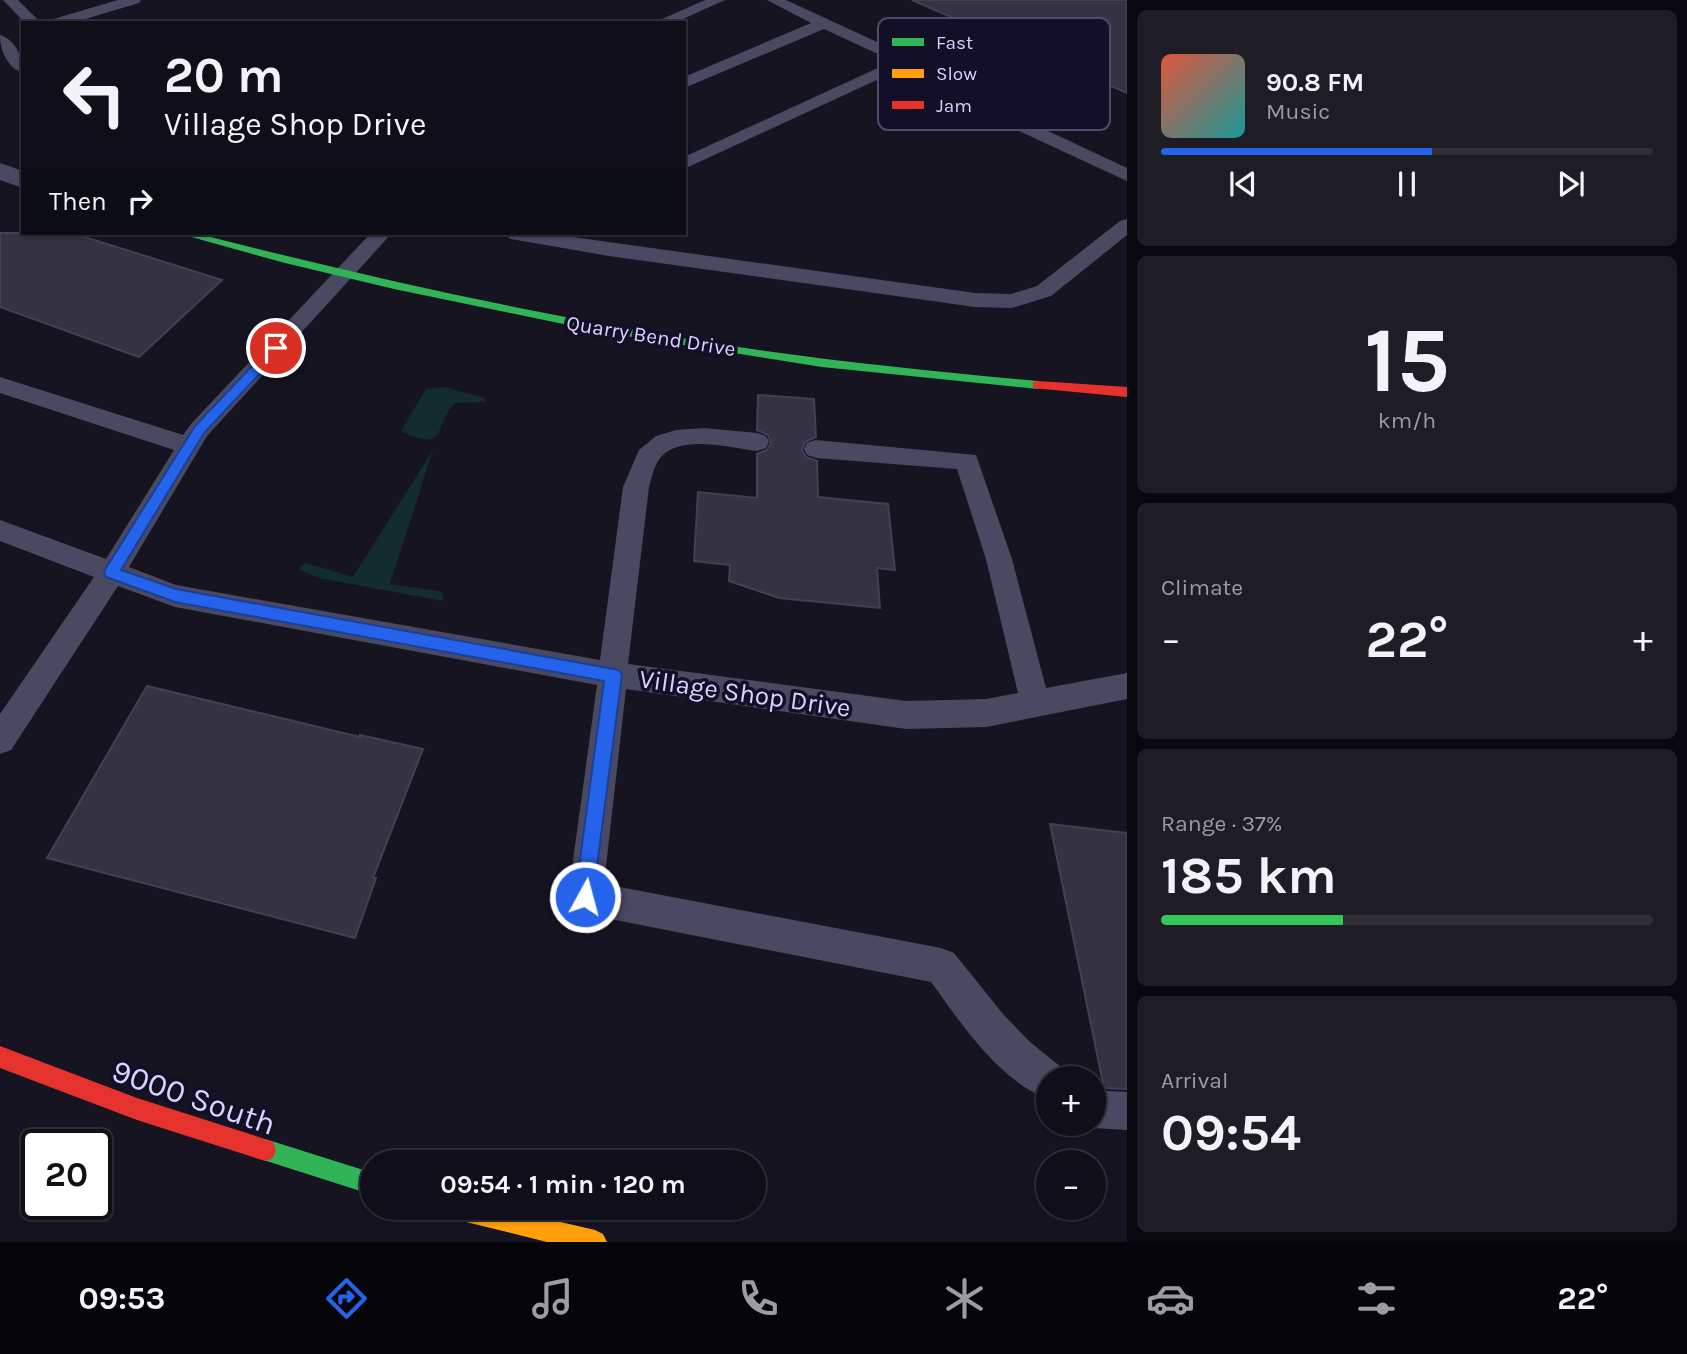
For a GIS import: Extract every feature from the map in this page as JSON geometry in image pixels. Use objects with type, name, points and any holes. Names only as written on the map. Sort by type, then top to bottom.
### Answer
[{"type":"street","points":[[0,171],[21,179]]},
{"type":"street","name":"Quarry Bend Drive","points":[[190,235],[342,277],[512,313],[704,346],[920,375],[1127,392]]},
{"type":"street","name":"9000 South","points":[[0,1057],[136,1110],[360,1180]]},
{"type":"street","points":[[504,1220],[595,1242]]},
{"type":"lane","points":[[10,0],[32,21]]},
{"type":"lane","points":[[62,21],[134,0]]},
{"type":"lane","points":[[665,21],[718,0]]},
{"type":"lane","points":[[774,0],[878,48]]},
{"type":"lane","points":[[686,82],[824,23]]},
{"type":"lane","points":[[4,38],[21,65]]},
{"type":"lane","points":[[686,163],[878,74]]},
{"type":"lane","points":[[1031,130],[1127,175]]},
{"type":"lane","points":[[543,235],[609,250],[975,300],[1012,301],[1044,291],[1127,225]]},
{"type":"lane","points":[[0,740],[112,573],[199,430],[380,235]]},
{"type":"lane","points":[[0,385],[188,446]]},
{"type":"lane","points":[[757,442],[692,437],[670,439],[655,447],[644,463],[635,487],[585,897],[941,966],[981,1020],[1036,1072]]},
{"type":"lane","points":[[816,449],[967,461],[999,559],[1035,703]]},
{"type":"lane","name":"Village Shop Drive","points":[[0,530],[175,596],[614,675],[906,715],[986,713],[1127,686]]},
{"type":"lane","points":[[1106,1110],[1127,1111]]},
{"type":"green space","points":[[445,387],[485,398],[486,402],[455,403],[448,411],[438,434],[433,438],[416,437],[401,431],[426,389]]},
{"type":"green space","points":[[433,450],[390,584],[439,591],[443,594],[443,601],[319,578],[298,569],[306,563],[353,577]]},
{"type":"building","points":[[912,0],[1127,0],[1127,93],[1110,86],[1110,18],[954,18]]},
{"type":"building","points":[[0,233],[78,235],[222,280],[139,357],[0,307]]},
{"type":"building","points":[[758,395],[814,399],[816,437],[805,442],[802,450],[806,457],[817,461],[818,497],[888,504],[895,570],[877,568],[880,608],[779,598],[729,581],[730,565],[694,561],[698,492],[757,498],[757,454],[767,450],[771,443],[768,435],[757,430]]},
{"type":"building","points":[[147,686],[360,737],[423,749],[373,878],[376,878],[355,938],[47,858]]},
{"type":"building","points":[[1050,824],[1127,833],[1127,1089],[1106,1088],[1106,1066],[1100,1066]]},
{"type":"traffic: fast","points":[[191,235],[394,286],[607,329],[822,363],[1038,385]]},
{"type":"traffic: fast","points":[[265,1150],[360,1180]]},
{"type":"traffic: slow","points":[[504,1220],[595,1242]]},
{"type":"traffic: jam","points":[[1038,385],[1127,392]]},
{"type":"traffic: jam","points":[[0,1057],[137,1109],[265,1150]]},
{"type":"route","points":[[276,348],[199,430],[112,573],[175,596],[614,675],[585,897]]}]
